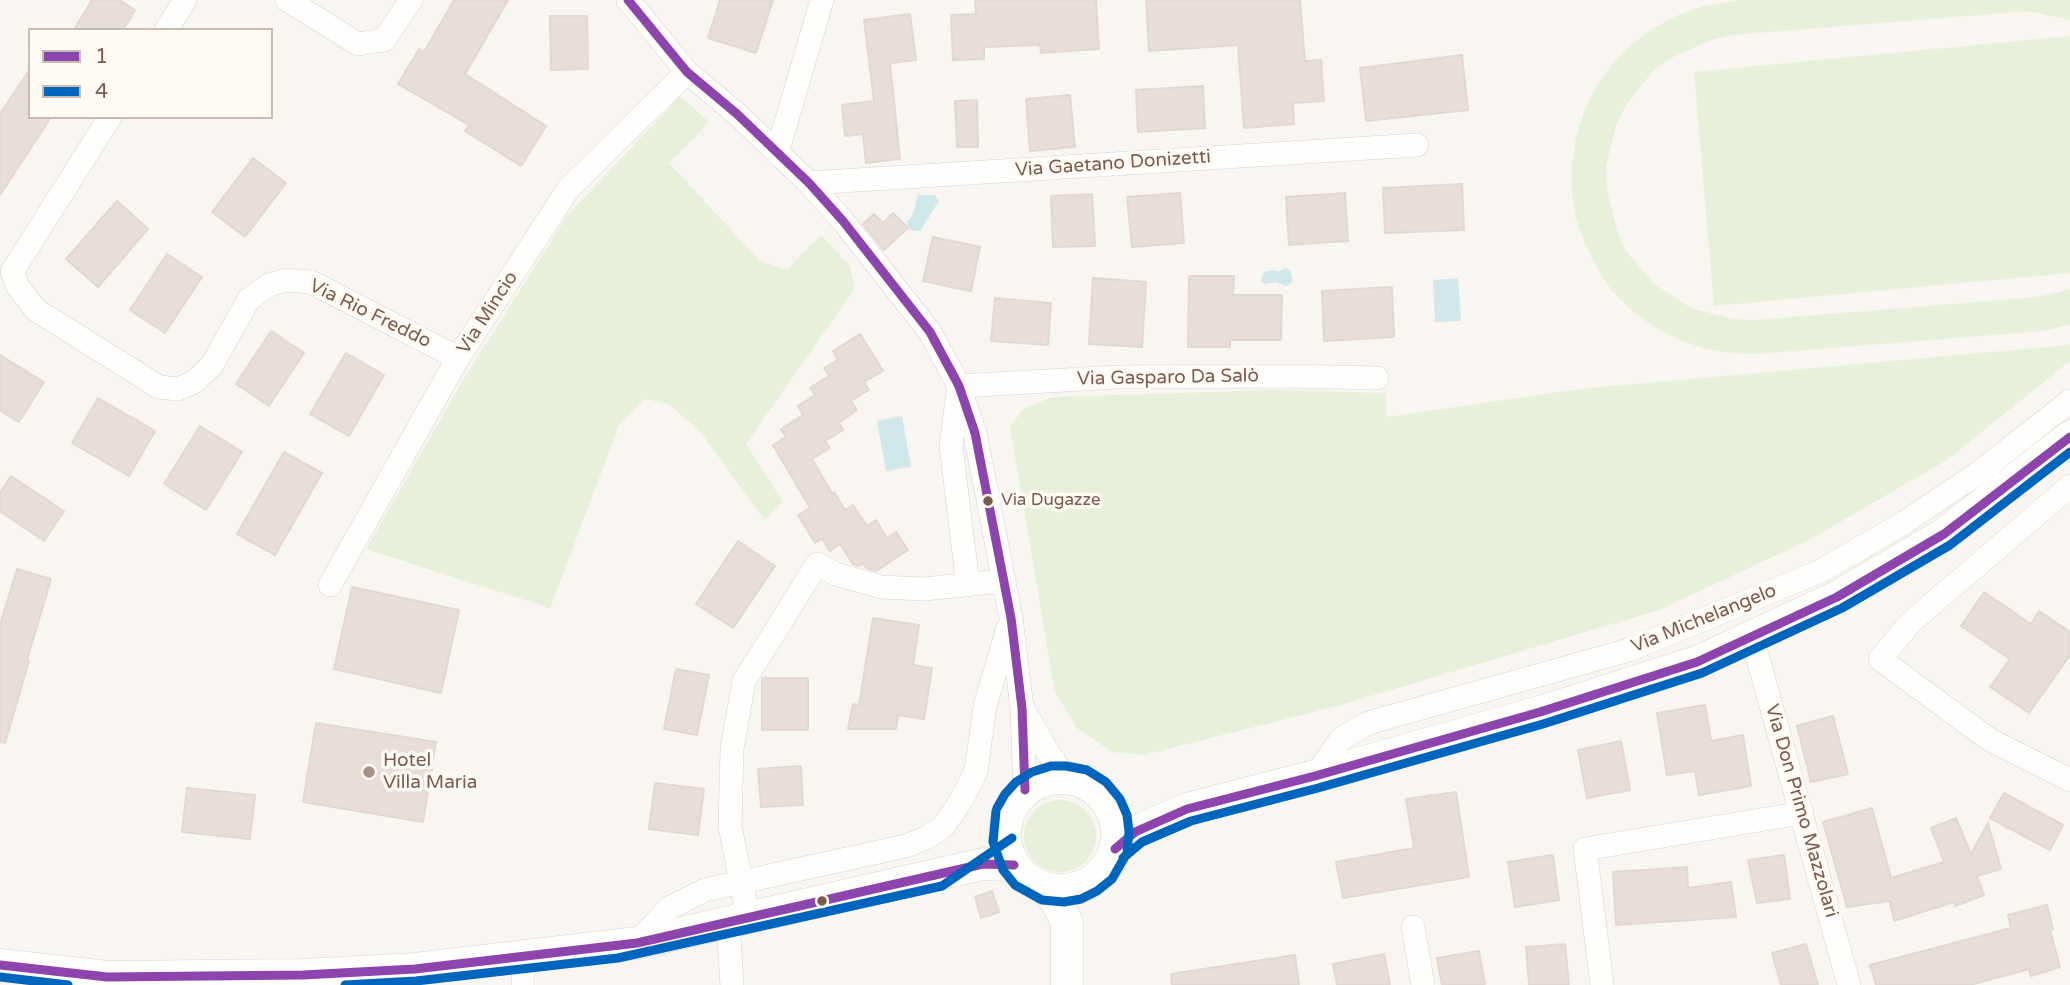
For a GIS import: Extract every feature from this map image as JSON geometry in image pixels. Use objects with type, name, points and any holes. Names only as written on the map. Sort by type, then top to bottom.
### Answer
[{"type":"street","points":[[167,28],[185,0]]},
{"type":"street","points":[[287,0],[358,44],[384,40],[411,0]]},
{"type":"street","points":[[628,0],[687,72],[737,114],[809,183],[930,332],[959,386],[975,433],[1011,618],[1022,708],[1025,790]]},
{"type":"street","points":[[777,153],[822,0]]},
{"type":"street","name":"Via Mincio","points":[[330,585],[458,358],[569,188],[687,72]]},
{"type":"street","name":"Via Rio Freddo","points":[[109,119],[12,272],[18,287],[36,310],[159,387],[178,389],[194,382],[212,365],[249,299],[269,285],[286,280],[311,282],[458,358]]},
{"type":"street","name":"Via Gaetano Donizetti","points":[[809,183],[1417,145]]},
{"type":"street","name":"Via Gasparo Da Salò","points":[[959,386],[1118,377],[1377,378]]},
{"type":"street","points":[[959,386],[951,446],[968,585]]},
{"type":"street","name":"Via Michelangelo","points":[[1315,776],[1341,739],[1368,723],[1629,650],[1821,571],[1905,522],[1977,474],[2070,401]]},
{"type":"street","name":"Via Michelangelo","points":[[1115,849],[1135,832],[1187,809],[1541,712],[1697,662],[1837,597],[1944,534],[2070,437]]},
{"type":"street","points":[[2070,486],[1910,622],[1880,659],[1990,740],[2070,780]]},
{"type":"street","points":[[732,985],[743,883],[730,826],[732,749],[744,681],[817,564],[836,574],[881,587],[924,589],[1003,581]]},
{"type":"street","points":[[637,943],[669,908],[705,890],[906,846],[943,827],[961,801],[976,771],[985,706],[1011,618]]},
{"type":"street","name":"Via Don Primo Mazzolari","points":[[1752,638],[1849,985]]},
{"type":"street","points":[[1022,708],[1065,778]]},
{"type":"street","points":[[1051,778],[1065,778],[1083,782],[1098,791],[1109,805],[1117,834],[1115,849],[1102,872],[1078,887],[1062,890],[1046,888],[1023,876],[1014,865],[1004,841],[1008,814],[1025,790],[1051,778]]},
{"type":"street","name":"Via Michelangelo","points":[[1109,805],[1187,809]]},
{"type":"street","points":[[1602,985],[1585,849],[1802,813]]},
{"type":"street","points":[[937,874],[1005,828]]},
{"type":"street","points":[[0,965],[107,977],[303,980],[415,969],[523,971],[983,864],[1014,865]]},
{"type":"street","points":[[1068,977],[1092,880]]},
{"type":"street","points":[[1046,888],[1067,923],[1068,977]]},
{"type":"street","points":[[1413,927],[1423,985]]},
{"type":"green space","points":[[1740,0],[2070,0],[2070,20],[2029,11],[1732,35],[1711,40],[1671,58],[1653,71],[1626,105],[1616,125],[1606,167],[1607,189],[1617,231],[1626,251],[1654,284],[1691,308],[1733,319],[1755,320],[2038,297],[2070,289],[2070,325],[2043,331],[1756,354],[1729,353],[1677,339],[1631,310],[1612,291],[1597,268],[1576,219],[1572,164],[1584,112],[1596,87],[1612,65],[1631,45],[1652,29],[1701,7]]},
{"type":"green space","points":[[2070,36],[2070,273],[1714,306],[1694,72]]},
{"type":"green space","points":[[680,96],[709,122],[669,163],[759,260],[787,270],[821,235],[850,266],[855,288],[746,444],[783,502],[765,520],[699,430],[668,404],[646,399],[620,423],[550,608],[366,549],[460,385],[567,216]]},
{"type":"green space","points":[[2070,345],[2070,361],[1947,460],[1809,540],[1659,610],[1341,705],[1144,755],[1112,752],[1077,728],[1055,692],[1010,427],[1023,409],[1052,397],[1274,390],[1386,393],[1387,417],[1579,389]]},
{"type":"green space","points":[[1060,800],[1074,803],[1086,810],[1093,822],[1096,836],[1093,850],[1086,862],[1074,869],[1060,872],[1046,869],[1034,862],[1027,850],[1024,836],[1027,822],[1034,810],[1046,803]]},
{"type":"water","points":[[918,195],[935,195],[939,201],[920,231],[909,230],[907,222],[913,214]]},
{"type":"water","points":[[1286,268],[1290,270],[1292,282],[1286,286],[1276,282],[1264,284],[1261,280],[1264,272]]},
{"type":"water","points":[[1458,278],[1461,321],[1435,322],[1433,280]]},
{"type":"water","points":[[902,416],[911,467],[886,471],[877,421]]},
{"type":"building","points":[[92,0],[119,0],[135,10],[124,28],[75,28]]},
{"type":"building","points":[[454,0],[508,0],[465,74],[546,126],[521,166],[465,131],[469,125],[398,84],[419,49],[424,52]]},
{"type":"building","points":[[720,0],[773,0],[756,53],[708,38]]},
{"type":"building","points":[[975,0],[1096,0],[1099,49],[1041,53],[1040,45],[984,47],[984,59],[953,60],[951,15],[976,14]]},
{"type":"building","points":[[1146,0],[1300,0],[1305,61],[1321,60],[1324,101],[1293,103],[1294,124],[1244,128],[1238,45],[1149,51]]},
{"type":"building","points":[[910,14],[916,60],[890,63],[900,159],[866,163],[863,134],[845,136],[842,105],[874,101],[864,20]]},
{"type":"building","points":[[550,16],[587,16],[588,69],[551,70]]},
{"type":"building","points":[[1462,55],[1468,110],[1366,121],[1360,68]]},
{"type":"building","points":[[28,72],[28,119],[50,119],[0,195],[0,114]]},
{"type":"building","points":[[1203,86],[1205,128],[1138,132],[1136,90]]},
{"type":"building","points":[[1070,95],[1075,147],[1030,151],[1026,99]]},
{"type":"building","points":[[977,100],[978,147],[957,147],[955,101]]},
{"type":"building","points":[[253,158],[286,183],[245,237],[212,212]]},
{"type":"building","points":[[1462,184],[1464,230],[1385,233],[1383,188]]},
{"type":"building","points":[[1180,193],[1184,243],[1132,247],[1127,197]]},
{"type":"building","points":[[1345,193],[1348,241],[1289,245],[1286,197]]},
{"type":"building","points":[[1092,194],[1095,246],[1053,247],[1051,196]]},
{"type":"building","points":[[117,201],[148,229],[98,287],[66,259]]},
{"type":"building","points":[[893,213],[908,228],[884,250],[863,224],[874,214],[883,223]]},
{"type":"building","points":[[933,237],[980,247],[971,291],[923,281]]},
{"type":"building","points":[[167,254],[202,277],[165,333],[130,310]]},
{"type":"building","points":[[1189,276],[1234,276],[1233,295],[1282,295],[1281,340],[1230,340],[1230,347],[1188,347]]},
{"type":"building","points":[[1093,278],[1146,282],[1142,347],[1089,344]]},
{"type":"building","points":[[1392,287],[1394,337],[1324,341],[1322,291]]},
{"type":"building","points":[[995,298],[1051,303],[1048,345],[991,341]]},
{"type":"building","points":[[271,331],[304,353],[269,406],[236,384]]},
{"type":"building","points":[[860,334],[883,371],[864,382],[869,390],[851,401],[857,410],[839,423],[843,430],[825,441],[830,448],[812,459],[845,510],[853,505],[867,526],[876,520],[887,538],[896,532],[908,550],[876,571],[866,568],[863,563],[859,566],[853,564],[840,544],[830,551],[822,539],[815,543],[798,515],[810,508],[773,445],[786,437],[781,429],[803,415],[798,406],[815,395],[810,388],[829,376],[824,368],[838,360],[833,351]]},
{"type":"building","points":[[346,353],[384,375],[349,436],[310,414]]},
{"type":"building","points":[[0,355],[44,382],[19,422],[0,410]]},
{"type":"building","points":[[98,398],[155,431],[129,476],[72,443]]},
{"type":"building","points":[[200,426],[242,452],[206,510],[164,484]]},
{"type":"building","points":[[284,452],[322,473],[275,555],[237,534]]},
{"type":"building","points":[[11,476],[64,511],[44,541],[0,511],[0,493]]},
{"type":"building","points":[[738,541],[775,566],[733,628],[696,604]]},
{"type":"building","points":[[17,569],[51,579],[5,743],[0,742],[0,625]]},
{"type":"building","points":[[352,587],[459,610],[441,693],[334,669]]},
{"type":"building","points":[[1984,592],[2031,624],[2039,611],[2070,632],[2070,655],[2029,713],[1990,687],[2010,659],[1961,626]]},
{"type":"building","points":[[873,618],[919,625],[913,665],[932,668],[924,719],[898,715],[896,729],[848,729],[853,704],[859,706]]},
{"type":"building","points":[[676,669],[709,675],[697,735],[664,729]]},
{"type":"building","points":[[762,678],[808,678],[808,730],[762,730]]},
{"type":"building","points":[[1705,705],[1711,741],[1743,735],[1751,786],[1699,795],[1695,771],[1667,775],[1657,713]]},
{"type":"building","points":[[1833,716],[1848,774],[1811,782],[1797,726]]},
{"type":"building","name":"Hotel Villa Maria","points":[[316,723],[436,742],[423,822],[303,802]]},
{"type":"building","points":[[1621,741],[1630,790],[1587,798],[1578,750]]},
{"type":"building","points":[[801,766],[803,805],[761,807],[758,769]]},
{"type":"building","points":[[655,783],[704,789],[698,835],[649,829]]},
{"type":"building","points":[[187,788],[255,795],[250,839],[182,832]]},
{"type":"building","points":[[1456,792],[1469,877],[1343,898],[1336,862],[1414,848],[1406,799]]},
{"type":"building","points":[[2004,793],[2063,825],[2050,850],[1990,818]]},
{"type":"building","points":[[1872,808],[1891,878],[1944,862],[1931,828],[1956,818],[1971,854],[1988,823],[2001,869],[1977,876],[1984,895],[1955,906],[1954,902],[1894,921],[1890,901],[1847,907],[1823,822]]},
{"type":"building","points":[[1553,855],[1559,900],[1515,907],[1508,862]]},
{"type":"building","points":[[1784,855],[1790,899],[1757,903],[1748,860]]},
{"type":"building","points":[[1687,867],[1688,888],[1731,882],[1736,917],[1616,925],[1613,872]]},
{"type":"building","points":[[992,891],[999,912],[981,918],[975,897]]},
{"type":"building","points":[[2047,905],[2053,929],[2050,930],[2060,967],[2031,976],[2029,969],[1970,985],[1876,985],[1870,965],[2011,928],[2008,915]]},
{"type":"building","points":[[1565,944],[1569,985],[1529,985],[1526,947]]},
{"type":"building","points":[[1806,944],[1818,985],[1781,985],[1772,953]]},
{"type":"building","points":[[1479,951],[1485,985],[1442,985],[1437,958]]},
{"type":"building","points":[[1384,954],[1390,985],[1337,985],[1333,964]]},
{"type":"building","points":[[1295,955],[1299,985],[1172,985],[1171,974]]},
{"type":"transit line","name":"1","points":[[628,0],[687,72],[737,114],[809,183],[843,221],[930,332],[959,386],[975,433],[1011,618],[1022,708],[1025,790]]},
{"type":"transit line","name":"1","points":[[1115,849],[1135,832],[1187,809],[1540,712],[1697,662],[1837,597],[1944,534],[2070,437]]},
{"type":"transit line","name":"4","points":[[1123,858],[1142,842],[1191,821],[1543,724],[1702,673],[1842,608],[1950,545],[2070,452]]},
{"type":"transit line","name":"4","points":[[996,811],[993,842],[1003,870],[1015,885],[1042,900],[1064,902],[1081,899],[1097,891],[1112,879],[1127,853],[1127,815],[1120,799],[1106,782],[1087,770],[1051,766],[1032,772],[1016,782],[997,808]]},
{"type":"transit line","name":"4","points":[[345,985],[416,981],[618,958],[942,886],[1012,838]]},
{"type":"transit line","name":"1","points":[[0,965],[107,977],[303,975],[415,969],[637,943],[983,864],[1014,865]]},
{"type":"transit line","name":"4","points":[[0,977],[68,985]]},
{"type":"place","name":"Via Dugazze","points":[[988,501]]},
{"type":"place","name":"Hotel Villa Maria","points":[[369,772]]}]
